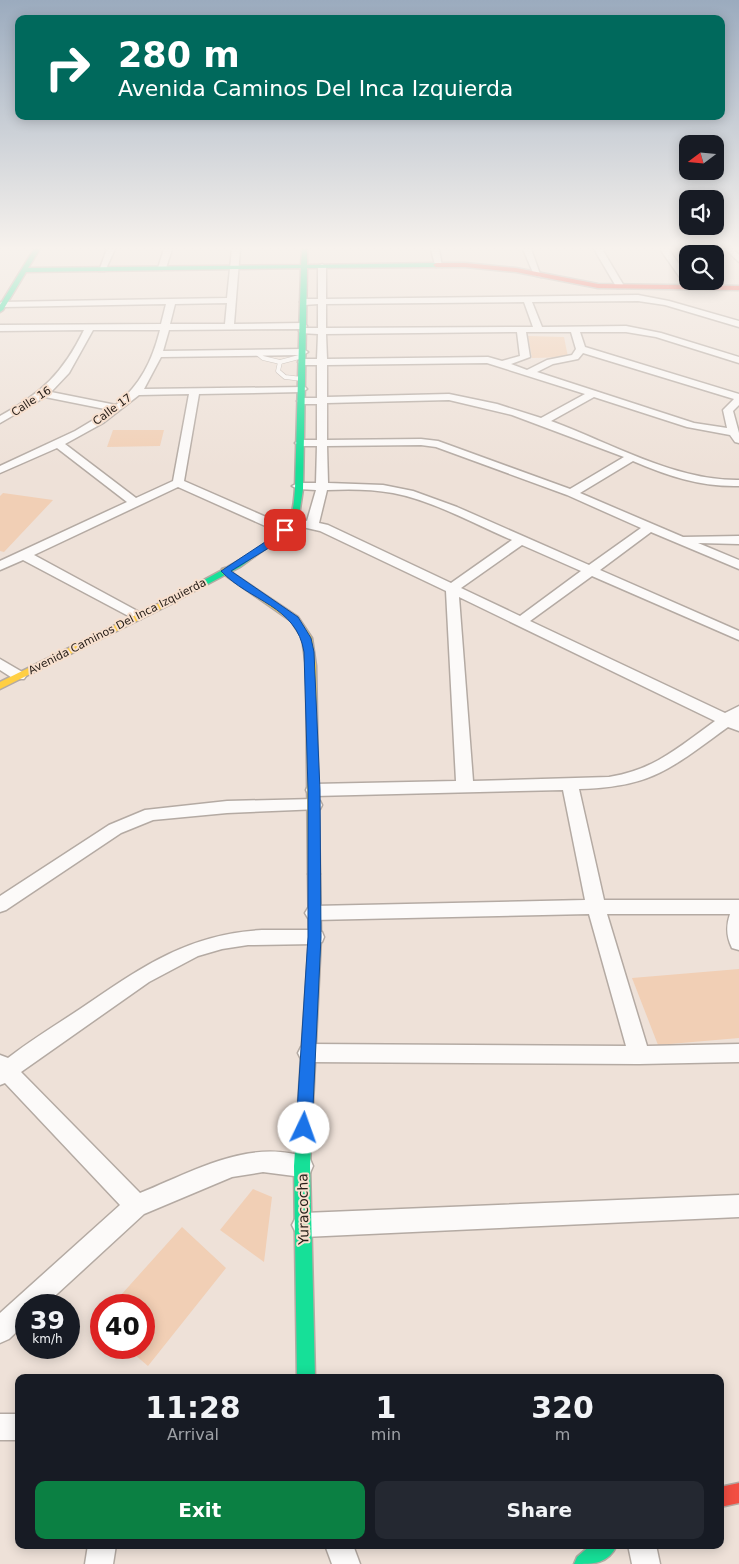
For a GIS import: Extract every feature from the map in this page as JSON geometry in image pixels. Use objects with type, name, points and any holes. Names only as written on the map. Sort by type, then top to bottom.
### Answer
[{"type":"main road","points":[[289,526],[298,486],[303,322]]},
{"type":"main road","name":"Avenida Caminos Del Inca Izquierda","points":[[0,686],[225,571],[268,544],[289,526]]},
{"type":"main road","name":"Yuracocha","points":[[225,571],[295,619],[307,638],[310,666],[314,798],[315,937],[302,1166],[306,1374]]},
{"type":"main road","points":[[724,1496],[739,1493]]},
{"type":"main road","points":[[584,1564],[602,1549]]},
{"type":"street","name":"Calle 17","points":[[0,470],[58,444],[117,408],[136,392],[144,381],[157,354],[166,322]]},
{"type":"street","points":[[229,322],[229,326]]},
{"type":"street","points":[[312,526],[322,487],[322,322]]},
{"type":"street","points":[[536,322],[538,328]]},
{"type":"street","points":[[0,328],[229,326],[303,328],[322,331],[538,328],[644,331],[739,360]]},
{"type":"street","name":"Calle 16","points":[[0,420],[43,394],[66,372],[90,328]]},
{"type":"street","points":[[503,364],[526,357],[521,329]]},
{"type":"street","points":[[574,329],[581,349]]},
{"type":"street","points":[[157,354],[258,353],[303,357],[321,362],[488,360],[691,425],[736,436],[734,418],[728,410],[739,398],[581,349]]},
{"type":"street","points":[[530,372],[550,362],[575,357],[581,349]]},
{"type":"street","points":[[136,392],[302,390],[323,400],[449,397],[483,404],[542,422],[698,482],[739,483]]},
{"type":"street","points":[[178,483],[195,391]]},
{"type":"street","points":[[43,394],[117,408]]},
{"type":"street","points":[[542,422],[593,394]]},
{"type":"street","points":[[300,443],[421,442],[438,444],[571,493],[650,527],[681,538],[739,565]]},
{"type":"street","points":[[58,444],[135,503]]},
{"type":"street","points":[[571,493],[633,457]]},
{"type":"street","points":[[0,566],[178,483],[289,526],[312,526],[347,538],[520,622],[735,719]]},
{"type":"street","points":[[298,486],[394,490],[453,510],[519,541],[739,636]]},
{"type":"street","points":[[520,622],[650,527]]},
{"type":"street","points":[[681,538],[739,540]]},
{"type":"street","points":[[452,589],[519,541]]},
{"type":"street","points":[[24,555],[136,616]]},
{"type":"street","points":[[452,589],[465,787]]},
{"type":"street","points":[[0,663],[19,676]]},
{"type":"street","points":[[0,905],[115,829],[151,814],[314,798],[465,787],[632,780],[650,774],[735,719]]},
{"type":"street","points":[[570,784],[596,907],[639,1055]]},
{"type":"street","points":[[314,913],[596,907],[739,907]]},
{"type":"street","points":[[739,914],[735,926],[739,943]]},
{"type":"street","points":[[136,1206],[2,1070],[148,973],[174,958],[199,948],[252,937],[315,937]]},
{"type":"street","points":[[308,1053],[639,1055],[739,1053]]},
{"type":"street","points":[[39,1294],[136,1206],[231,1166],[263,1161],[302,1166]]},
{"type":"street","points":[[304,1226],[739,1206]]},
{"type":"street","points":[[0,1330],[15,1316]]},
{"type":"street","points":[[0,1427],[15,1428]]},
{"type":"street","points":[[99,1564],[101,1549]]},
{"type":"street","points":[[340,1549],[346,1564]]},
{"type":"street","points":[[643,1549],[646,1564]]},
{"type":"lane","points":[[258,353],[263,358],[280,362],[303,357]]},
{"type":"lane","points":[[280,362],[278,370],[281,375],[302,390]]},
{"type":"shaded area","points":[[528,336],[564,337],[568,357],[532,358]]},
{"type":"shaded area","points":[[113,430],[164,430],[160,446],[107,447]]},
{"type":"shaded area","points":[[3,493],[53,500],[4,552],[0,551],[0,496]]},
{"type":"shaded area","points":[[739,969],[739,1038],[658,1045],[632,978]]},
{"type":"shaded area","points":[[253,1189],[272,1197],[264,1262],[220,1230]]},
{"type":"shaded area","points":[[182,1227],[226,1268],[155,1357],[155,1294],[122,1294]]},
{"type":"shaded area","points":[[140,1359],[154,1359],[148,1366]]},
{"type":"traffic: fast","points":[[172,600],[254,554],[283,532],[295,516],[299,489],[304,322]]},
{"type":"traffic: fast","points":[[306,1374],[302,1166],[315,937],[314,874]]},
{"type":"traffic: fast","points":[[584,1564],[602,1549]]},
{"type":"traffic: slow","points":[[225,571],[295,619],[307,638],[311,666],[314,874]]},
{"type":"traffic: slow","points":[[0,686],[172,600]]},
{"type":"traffic: jam","points":[[724,1496],[739,1493]]},
{"type":"route","points":[[285,530],[268,544],[225,571],[295,619],[307,638],[309,652],[314,790],[315,937],[304,1128]]}]
